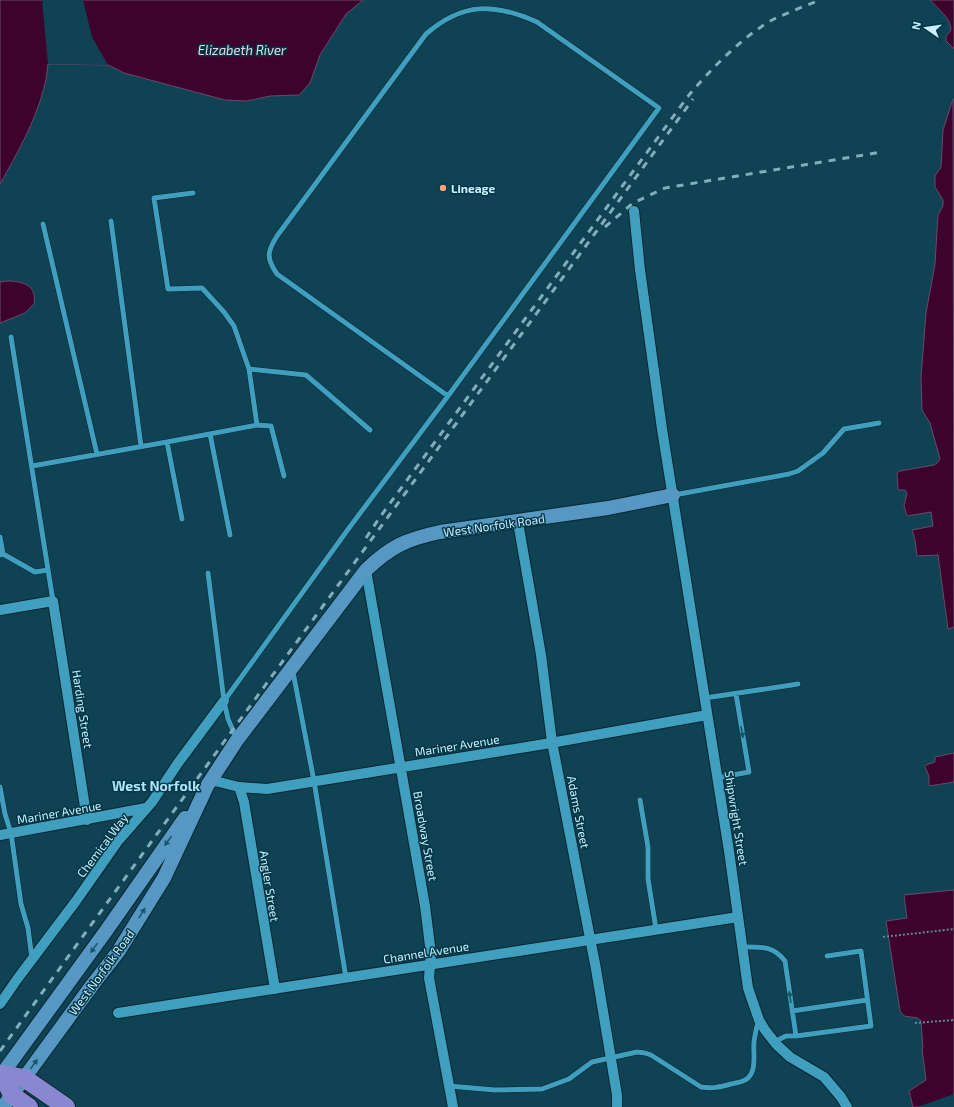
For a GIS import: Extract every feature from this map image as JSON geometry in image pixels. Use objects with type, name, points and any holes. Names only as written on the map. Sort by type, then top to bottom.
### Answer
[{"type":"highway","points":[[29,1107],[8,1101],[1,1075],[24,1078],[66,1107]]},
{"type":"street","name":"Shipwright Street","points":[[634,211],[640,270],[662,429],[718,778],[748,988],[759,1020],[774,1042],[790,1056],[824,1077],[841,1097],[847,1107]]},
{"type":"street","name":"West Norfolk Road","points":[[1,1075],[106,931],[209,783],[237,740],[366,570],[389,550],[404,542],[440,532],[608,508],[673,495]]},
{"type":"street","name":"Adams Street","points":[[518,522],[541,655],[552,742],[591,939],[617,1096],[617,1107]]},
{"type":"street","name":"Broadway Street","points":[[366,570],[425,906],[431,954],[429,978],[453,1107]]},
{"type":"street","points":[[0,610],[53,601]]},
{"type":"street","name":"Harding Street","points":[[53,601],[87,820]]},
{"type":"street","name":"Chemical Way","points":[[0,1004],[118,842],[152,802],[178,763],[224,701]]},
{"type":"street","name":"Mariner Avenue","points":[[209,783],[266,789],[707,715]]},
{"type":"street","name":"West Norfolk Road","points":[[8,1101],[118,952],[164,878],[209,783]]},
{"type":"street","name":"Angler Street","points":[[239,787],[244,802],[275,989]]},
{"type":"street","name":"Mariner Avenue","points":[[0,835],[146,808]]},
{"type":"street","name":"Channel Avenue","points":[[118,1013],[738,917]]},
{"type":"lane","points":[[224,701],[349,528],[448,396],[659,108],[537,22],[522,16],[490,8],[462,11],[436,25],[426,34],[277,236],[271,246],[268,256],[271,265],[277,274],[448,396]]},
{"type":"lane","points":[[193,193],[154,198],[168,289],[202,288],[224,312],[234,326],[249,369],[257,425]]},
{"type":"lane","points":[[111,221],[141,446]]},
{"type":"lane","points":[[43,224],[97,454]]},
{"type":"lane","points":[[11,337],[53,601]]},
{"type":"lane","points":[[249,369],[306,375],[370,430]]},
{"type":"lane","name":"West Norfolk Road","points":[[673,495],[789,474],[803,468],[823,453],[844,429],[879,423]]},
{"type":"lane","points":[[32,466],[257,425],[271,426],[284,476]]},
{"type":"lane","points":[[210,434],[230,535]]},
{"type":"lane","points":[[167,442],[182,519]]},
{"type":"lane","points":[[0,537],[2,554],[35,572],[48,570]]},
{"type":"lane","points":[[208,573],[224,701],[228,719],[237,740]]},
{"type":"lane","points":[[292,667],[314,781],[346,978]]},
{"type":"lane","points":[[705,698],[798,684]]},
{"type":"lane","points":[[718,778],[749,772],[736,694]]},
{"type":"lane","points":[[0,786],[5,814],[11,834],[21,904],[28,928],[32,960]]},
{"type":"lane","points":[[640,800],[648,847],[648,879],[656,929]]},
{"type":"lane","points":[[742,947],[766,947],[779,953],[786,961],[796,1036]]},
{"type":"lane","points":[[774,1042],[786,1036],[871,1026],[861,951],[827,956]]},
{"type":"lane","points":[[792,1011],[868,1000]]},
{"type":"lane","points":[[449,1086],[495,1090],[542,1089],[569,1079],[592,1062],[637,1052],[645,1053],[701,1087],[709,1088],[738,1082],[750,1077],[754,1060],[754,1042],[759,1020]]},
{"type":"path","points":[[884,937],[954,929]]},
{"type":"path","points":[[916,1023],[954,1020]]},
{"type":"water","name":"Elizabeth River","points":[[0,0],[363,0],[346,14],[320,55],[310,83],[299,95],[270,96],[247,101],[225,100],[124,73],[108,65],[48,64],[45,85],[36,113],[0,184]]},
{"type":"water","points":[[930,0],[954,0],[954,49],[946,41],[946,37],[951,30],[949,22],[944,14]]},
{"type":"water","points":[[953,99],[954,627],[948,629],[938,555],[917,556],[912,530],[933,526],[931,512],[907,516],[904,506],[907,493],[905,490],[898,490],[897,473],[900,471],[934,465],[940,459],[930,423],[922,410],[921,377],[926,313],[935,264],[938,215],[943,206],[943,200],[935,187],[935,176],[941,167],[943,130]]},
{"type":"water","points":[[7,281],[28,285],[33,292],[34,304],[25,313],[0,323],[0,282]]},
{"type":"water","points":[[954,753],[954,782],[929,786],[929,776],[925,767],[926,765],[935,762],[935,757]]},
{"type":"water","points":[[954,890],[954,1107],[913,1107],[909,1091],[926,1080],[922,1049],[921,1021],[918,1018],[904,1016],[900,1011],[886,921],[907,918],[904,895]]},
{"type":"pier","points":[[42,0],[83,0],[92,37],[108,65],[48,64]]},
{"type":"pier","points":[[954,1094],[954,1107],[917,1107],[923,1105]]},
{"type":"railway","points":[[366,538],[689,95],[707,74],[751,34],[774,19],[820,0]]},
{"type":"railway","points":[[0,1051],[259,693],[693,99]]},
{"type":"railway","points":[[605,227],[633,203],[665,188],[882,152]]},
{"type":"place","name":"Lineage","points":[[443,188]]},
{"type":"district","name":"West Norfolk","points":[[156,785]]}]
